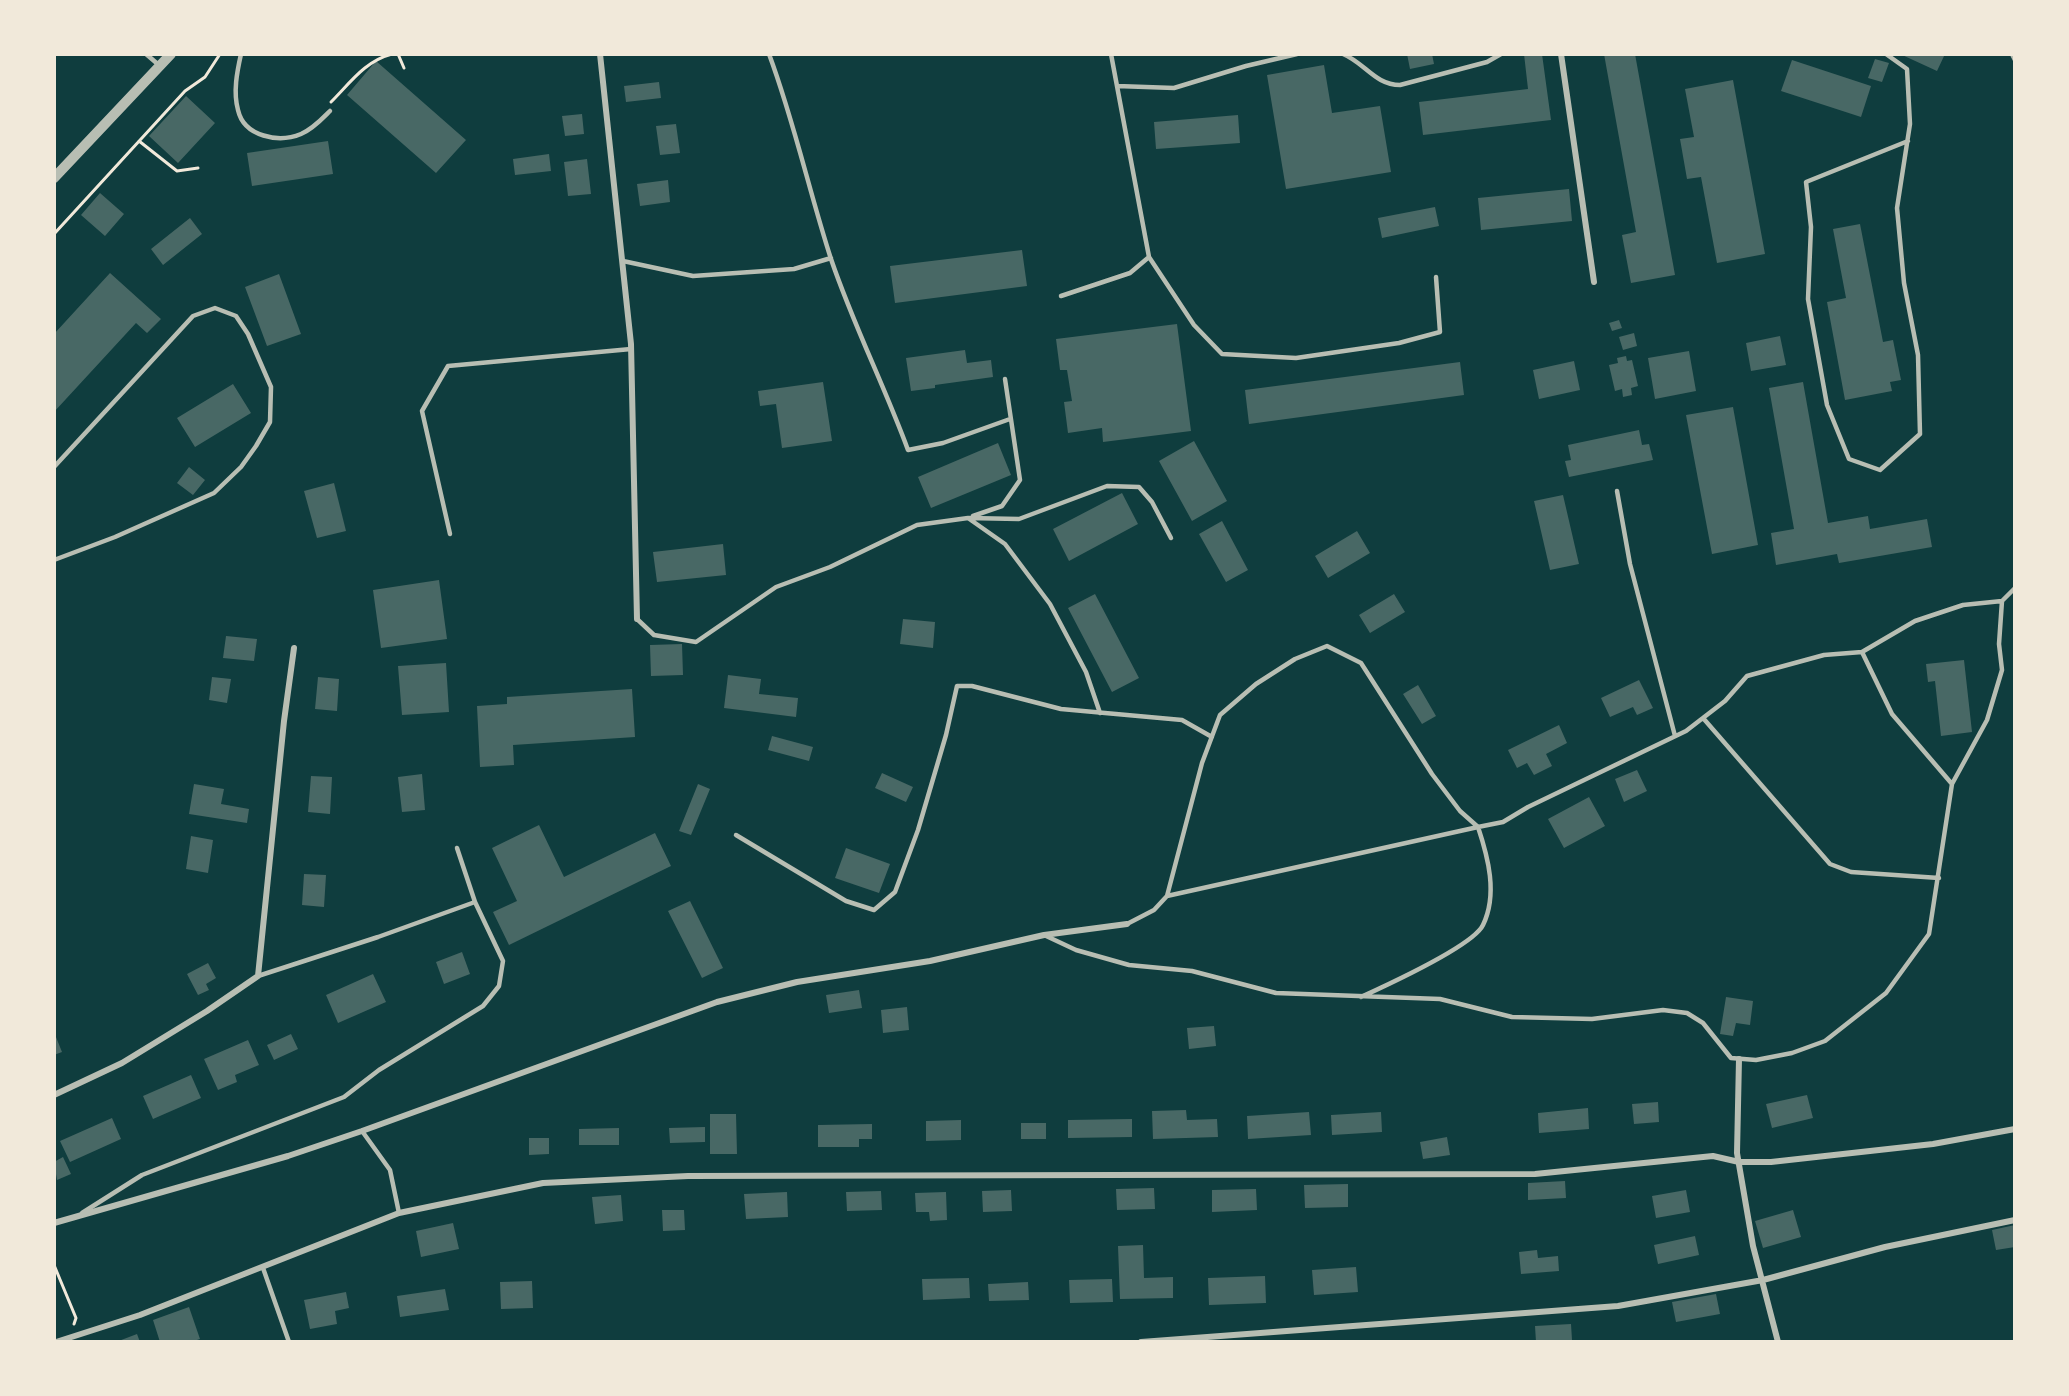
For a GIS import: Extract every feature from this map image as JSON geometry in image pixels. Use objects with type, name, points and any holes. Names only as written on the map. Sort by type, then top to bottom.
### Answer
[{"type":"street","points":[[54,178],[171,54]]},
{"type":"street","points":[[600,54],[631,349],[637,619]]},
{"type":"street","points":[[1561,54],[1594,282]]},
{"type":"street","points":[[54,1095],[122,1063],[207,1011],[258,976],[284,721],[294,648]]},
{"type":"street","points":[[54,1223],[254,1166],[362,1131],[717,1002],[796,982],[930,961],[1044,935],[1127,924]]},
{"type":"street","points":[[1739,1059],[1739,1162],[1753,1246],[1778,1342]]},
{"type":"street","points":[[56,1342],[69,1340],[263,1268],[399,1213],[543,1183],[688,1176],[1535,1174],[1713,1156],[1739,1162],[1771,1162],[1933,1144],[2015,1129]]},
{"type":"street","points":[[1141,1342],[1617,1306],[1763,1280],[1885,1247],[2015,1220]]},
{"type":"lane","points":[[146,54],[160,66]]},
{"type":"lane","points":[[241,54],[236,77],[238,111],[251,129],[280,139],[315,126],[328,109]]},
{"type":"lane","points":[[769,54],[801,153],[831,258],[856,328],[888,397],[908,450],[943,443],[1010,419]]},
{"type":"lane","points":[[1111,54],[1149,257],[1194,325],[1222,354],[1296,358],[1399,343],[1440,332],[1436,277]]},
{"type":"lane","points":[[1117,86],[1174,88],[1246,66],[1297,54]]},
{"type":"lane","points":[[1343,54],[1357,60],[1373,76],[1387,85],[1400,85],[1487,62],[1501,54]]},
{"type":"lane","points":[[1886,54],[1907,69],[1910,124],[1908,141],[1897,208],[1904,283],[1918,356],[1920,434],[1880,470],[1849,459],[1827,405],[1808,299],[1811,227],[1806,182],[1908,141]]},
{"type":"lane","points":[[2012,54],[2015,60]]},
{"type":"lane","points":[[1061,296],[1130,273],[1149,257]]},
{"type":"lane","points":[[623,261],[693,276],[794,269],[831,258]]},
{"type":"lane","points":[[54,467],[193,316],[214,308],[236,316],[249,334],[271,387],[270,422],[241,467],[214,493],[115,537],[54,560]]},
{"type":"lane","points":[[450,534],[422,411],[448,366],[631,349]]},
{"type":"lane","points":[[968,518],[1002,506],[1020,480],[1005,379]]},
{"type":"lane","points":[[637,619],[654,635],[696,642],[776,587],[830,567],[917,525],[968,518],[1018,519],[1107,486],[1139,487],[1152,502],[1171,538]]},
{"type":"lane","points":[[1617,491],[1630,564],[1675,736]]},
{"type":"lane","points":[[968,518],[1005,544],[1050,604],[1086,672],[1100,713]]},
{"type":"lane","points":[[1167,896],[1503,822],[1528,807],[1675,736],[1725,700],[1747,676],[1824,655],[1862,652],[1916,621],[1963,605],[2002,601],[2015,588]]},
{"type":"lane","points":[[1044,935],[1076,950],[1129,965],[1192,971],[1276,993],[1359,998],[1440,999],[1512,1017],[1592,1019],[1663,1010],[1687,1013],[1703,1023],[1731,1058],[1756,1060],[1792,1053],[1825,1041],[1886,993],[1929,934],[1952,784],[1987,720],[2002,670],[1999,644],[2002,601]]},
{"type":"lane","points":[[1127,924],[1154,910],[1167,896],[1202,763],[1220,715],[1256,684],[1295,659],[1327,646],[1361,663],[1432,774],[1460,811],[1478,827],[1489,860],[1490,901],[1482,927],[1448,953],[1359,998]]},
{"type":"lane","points":[[1862,652],[1892,714],[1952,784]]},
{"type":"lane","points":[[736,835],[846,901],[874,910],[895,892],[921,819],[946,735],[957,686],[972,686],[1061,709],[1151,715],[1182,720],[1212,737]]},
{"type":"lane","points":[[1703,718],[1760,785],[1808,835],[1830,864],[1851,872],[1939,878]]},
{"type":"lane","points":[[79,1215],[142,1175],[344,1097],[379,1070],[483,1006],[499,986],[503,961],[475,902],[457,848]]},
{"type":"lane","points":[[258,976],[378,938],[475,902]]},
{"type":"lane","points":[[362,1131],[390,1170],[399,1213]]},
{"type":"lane","points":[[263,1268],[289,1342]]},
{"type":"path","points":[[54,234],[185,91],[205,77],[220,54]]},
{"type":"path","points":[[328,109],[363,68],[378,58],[392,54]]},
{"type":"path","points":[[398,54],[404,68]]},
{"type":"path","points":[[139,141],[177,171],[198,168]]},
{"type":"path","points":[[54,1265],[76,1318],[69,1340]]},
{"type":"building","points":[[1407,54],[1432,54],[1434,64],[1410,69]]},
{"type":"building","points":[[1524,54],[1542,54],[1551,120],[1423,135],[1419,102],[1528,89]]},
{"type":"building","points":[[1604,54],[1635,54],[1675,275],[1631,283],[1622,235],[1636,232]]},
{"type":"building","points":[[1900,54],[1945,54],[1937,71]]},
{"type":"building","points":[[1875,59],[1889,63],[1882,82],[1868,78]]},
{"type":"building","points":[[1792,60],[1871,86],[1861,117],[1781,91]]},
{"type":"building","points":[[376,61],[466,140],[436,173],[347,95]]},
{"type":"building","points":[[1324,65],[1332,113],[1380,106],[1391,172],[1286,189],[1267,75]]},
{"type":"building","points":[[1733,80],[1765,254],[1717,263],[1701,177],[1687,179],[1680,139],[1694,137],[1685,89]]},
{"type":"building","points":[[659,82],[661,98],[626,102],[624,86]]},
{"type":"building","points":[[186,96],[215,123],[178,163],[149,136]]},
{"type":"building","points":[[582,114],[584,134],[565,136],[562,116]]},
{"type":"building","points":[[1238,115],[1240,143],[1156,149],[1154,122]]},
{"type":"building","points":[[676,124],[680,153],[660,155],[656,126]]},
{"type":"building","points":[[328,141],[333,174],[252,186],[247,153]]},
{"type":"building","points":[[549,154],[551,171],[515,175],[513,159]]},
{"type":"building","points":[[587,159],[591,194],[568,196],[564,162]]},
{"type":"building","points":[[668,180],[670,202],[640,206],[637,184]]},
{"type":"building","points":[[1569,189],[1572,221],[1481,230],[1478,198]]},
{"type":"building","points":[[100,193],[124,214],[105,236],[81,215]]},
{"type":"building","points":[[1435,207],[1439,226],[1382,238],[1378,218]]},
{"type":"building","points":[[190,218],[202,234],[163,265],[151,249]]},
{"type":"building","points":[[1860,224],[1883,342],[1893,340],[1901,380],[1890,382],[1892,391],[1845,400],[1827,302],[1846,298],[1833,229]]},
{"type":"building","points":[[1022,250],[1027,286],[895,303],[890,266]]},
{"type":"building","points":[[110,273],[161,319],[147,333],[136,323],[54,412],[54,334]]},
{"type":"building","points":[[279,274],[301,334],[267,346],[245,287]]},
{"type":"building","points":[[1619,320],[1622,328],[1612,331],[1609,323]]},
{"type":"building","points":[[1177,324],[1191,431],[1103,442],[1102,428],[1068,433],[1064,402],[1072,401],[1067,370],[1060,370],[1056,339]]},
{"type":"building","points":[[1634,333],[1637,346],[1623,350],[1619,337]]},
{"type":"building","points":[[1780,336],[1786,365],[1751,371],[1746,343]]},
{"type":"building","points":[[965,350],[967,363],[991,360],[993,377],[935,385],[935,388],[911,391],[906,358]]},
{"type":"building","points":[[1689,351],[1696,391],[1655,399],[1648,358]]},
{"type":"building","points":[[1626,356],[1627,361],[1632,360],[1638,386],[1631,388],[1632,395],[1623,397],[1622,389],[1615,391],[1609,365],[1618,363],[1617,358]]},
{"type":"building","points":[[1574,361],[1580,390],[1539,399],[1533,370]]},
{"type":"building","points":[[1460,362],[1464,395],[1249,424],[1245,390]]},
{"type":"building","points":[[823,382],[832,441],[782,448],[776,404],[760,406],[758,391]]},
{"type":"building","points":[[1803,382],[1828,523],[1868,516],[1870,529],[1927,519],[1932,547],[1839,563],[1837,554],[1776,565],[1771,533],[1794,529],[1769,388]]},
{"type":"building","points":[[233,384],[251,413],[195,447],[177,418]]},
{"type":"building","points":[[1733,407],[1758,545],[1712,554],[1686,415]]},
{"type":"building","points":[[1639,430],[1642,445],[1649,444],[1653,460],[1569,477],[1565,461],[1571,460],[1568,445]]},
{"type":"building","points":[[1194,441],[1227,501],[1192,521],[1159,461]]},
{"type":"building","points":[[998,443],[1011,475],[931,508],[918,477]]},
{"type":"building","points":[[189,467],[205,480],[193,495],[177,483]]},
{"type":"building","points":[[334,483],[346,531],[317,538],[304,491]]},
{"type":"building","points":[[1122,493],[1138,524],[1069,561],[1053,529]]},
{"type":"building","points":[[1563,495],[1579,564],[1550,570],[1534,501]]},
{"type":"building","points":[[1222,521],[1248,570],[1226,582],[1199,534]]},
{"type":"building","points":[[1357,531],[1370,553],[1328,578],[1315,556]]},
{"type":"building","points":[[723,544],[726,575],[657,582],[653,552]]},
{"type":"building","points":[[439,580],[447,639],[381,648],[373,590]]},
{"type":"building","points":[[1095,594],[1139,678],[1112,692],[1068,608]]},
{"type":"building","points":[[1394,594],[1405,612],[1370,633],[1359,615]]},
{"type":"building","points":[[903,619],[935,622],[933,648],[900,644]]},
{"type":"building","points":[[226,636],[257,639],[254,661],[223,658]]},
{"type":"building","points":[[682,644],[683,675],[651,676],[650,645]]},
{"type":"building","points":[[1964,660],[1972,732],[1941,736],[1935,681],[1928,682],[1926,664]]},
{"type":"building","points":[[446,663],[449,712],[402,715],[398,666]]},
{"type":"building","points":[[728,675],[761,679],[759,694],[798,698],[796,717],[724,708]]},
{"type":"building","points":[[212,677],[231,679],[227,703],[209,700]]},
{"type":"building","points":[[318,677],[339,679],[337,711],[315,709]]},
{"type":"building","points":[[1639,680],[1653,708],[1637,715],[1633,707],[1610,717],[1601,698]]},
{"type":"building","points":[[1418,685],[1436,716],[1422,724],[1403,694]]},
{"type":"building","points":[[632,689],[635,737],[513,745],[514,765],[480,767],[477,706],[507,704],[507,697]]},
{"type":"building","points":[[1559,725],[1567,743],[1546,754],[1552,766],[1534,775],[1527,763],[1517,768],[1508,750]]},
{"type":"building","points":[[772,736],[813,747],[809,761],[768,750]]},
{"type":"building","points":[[1637,770],[1647,791],[1624,802],[1615,779]]},
{"type":"building","points":[[882,773],[913,787],[906,802],[875,788]]},
{"type":"building","points":[[422,774],[425,810],[402,812],[398,777]]},
{"type":"building","points":[[311,776],[332,777],[330,814],[308,812]]},
{"type":"building","points":[[194,784],[224,789],[221,804],[249,809],[247,823],[189,814]]},
{"type":"building","points":[[698,784],[710,789],[691,835],[679,831]]},
{"type":"building","points":[[1589,797],[1605,826],[1564,848],[1548,819]]},
{"type":"building","points":[[539,825],[564,877],[655,833],[671,866],[509,945],[493,912],[517,901],[492,848]]},
{"type":"building","points":[[191,836],[213,840],[208,873],[186,869]]},
{"type":"building","points":[[846,848],[890,864],[879,893],[835,878]]},
{"type":"building","points":[[304,874],[326,875],[324,907],[302,905]]},
{"type":"building","points":[[690,901],[723,968],[702,978],[668,911]]},
{"type":"building","points":[[462,952],[470,974],[444,984],[436,962]]},
{"type":"building","points":[[208,963],[216,978],[206,984],[209,990],[198,995],[187,974]]},
{"type":"building","points":[[373,974],[386,1002],[338,1023],[326,995]]},
{"type":"building","points":[[859,990],[862,1008],[829,1013],[826,995]]},
{"type":"building","points":[[1726,997],[1753,1001],[1750,1025],[1736,1023],[1733,1036],[1720,1034]]},
{"type":"building","points":[[907,1007],[909,1030],[883,1033],[881,1010]]},
{"type":"building","points":[[1214,1026],[1216,1046],[1189,1049],[1187,1028]]},
{"type":"building","points":[[54,1032],[62,1052],[54,1055]]},
{"type":"building","points":[[291,1034],[298,1049],[274,1060],[267,1045]]},
{"type":"building","points":[[248,1040],[259,1065],[235,1075],[237,1082],[218,1090],[204,1059]]},
{"type":"building","points":[[191,1075],[201,1098],[153,1119],[143,1096]]},
{"type":"building","points":[[1807,1095],[1813,1118],[1772,1128],[1766,1104]]},
{"type":"building","points":[[1658,1102],[1659,1122],[1634,1124],[1632,1104]]},
{"type":"building","points":[[1588,1108],[1589,1129],[1539,1133],[1538,1113]]},
{"type":"building","points":[[1186,1110],[1187,1120],[1217,1119],[1218,1137],[1153,1139],[1152,1111]]},
{"type":"building","points":[[1309,1112],[1311,1135],[1248,1139],[1247,1116]]},
{"type":"building","points":[[1381,1112],[1382,1132],[1332,1135],[1331,1115]]},
{"type":"building","points":[[710,1114],[736,1114],[737,1154],[710,1154]]},
{"type":"building","points":[[112,1118],[121,1139],[70,1162],[60,1141]]},
{"type":"building","points":[[1132,1119],[1132,1137],[1068,1138],[1068,1120]]},
{"type":"building","points":[[961,1120],[961,1140],[926,1141],[926,1121]]},
{"type":"building","points":[[1021,1123],[1046,1123],[1046,1139],[1021,1139]]},
{"type":"building","points":[[872,1124],[872,1139],[859,1139],[859,1147],[818,1147],[818,1125]]},
{"type":"building","points":[[705,1127],[705,1142],[670,1143],[669,1128]]},
{"type":"building","points":[[619,1128],[619,1145],[579,1145],[579,1129]]},
{"type":"building","points":[[1447,1137],[1450,1155],[1423,1159],[1420,1142]]},
{"type":"building","points":[[529,1138],[549,1138],[549,1154],[529,1155]]},
{"type":"building","points":[[63,1157],[71,1174],[57,1180],[54,1162]]},
{"type":"building","points":[[1565,1181],[1566,1198],[1528,1200],[1528,1183]]},
{"type":"building","points":[[1348,1184],[1348,1207],[1305,1208],[1304,1185]]},
{"type":"building","points":[[1154,1188],[1155,1209],[1117,1210],[1116,1189]]},
{"type":"building","points":[[1256,1189],[1257,1210],[1212,1212],[1212,1190]]},
{"type":"building","points":[[1011,1190],[1012,1211],[983,1212],[982,1191]]},
{"type":"building","points":[[1686,1190],[1690,1212],[1656,1218],[1652,1196]]},
{"type":"building","points":[[881,1191],[882,1210],[847,1211],[846,1192]]},
{"type":"building","points":[[787,1192],[788,1217],[746,1219],[744,1194]]},
{"type":"building","points":[[946,1192],[947,1220],[930,1221],[929,1212],[916,1212],[915,1193]]},
{"type":"building","points":[[621,1195],[623,1221],[595,1224],[592,1197]]},
{"type":"building","points":[[662,1210],[684,1210],[685,1230],[663,1231]]},
{"type":"building","points":[[1793,1210],[1801,1237],[1763,1248],[1755,1221]]},
{"type":"building","points":[[453,1223],[459,1249],[421,1257],[416,1231]]},
{"type":"building","points":[[2015,1225],[2015,1247],[1996,1250],[1992,1230]]},
{"type":"building","points":[[1695,1236],[1699,1255],[1658,1264],[1654,1245]]},
{"type":"building","points":[[1143,1245],[1144,1278],[1173,1277],[1173,1298],[1120,1299],[1118,1246]]},
{"type":"building","points":[[1537,1250],[1538,1258],[1558,1256],[1559,1271],[1521,1274],[1519,1252]]},
{"type":"building","points":[[1356,1267],[1358,1292],[1314,1295],[1312,1270]]},
{"type":"building","points":[[1265,1276],[1266,1303],[1209,1305],[1208,1278]]},
{"type":"building","points":[[969,1278],[970,1298],[923,1300],[922,1279]]},
{"type":"building","points":[[1112,1279],[1113,1302],[1070,1303],[1069,1280]]},
{"type":"building","points":[[532,1281],[533,1308],[501,1309],[500,1282]]},
{"type":"building","points":[[1028,1282],[1029,1300],[989,1301],[988,1284]]},
{"type":"building","points":[[445,1289],[449,1310],[400,1317],[397,1296]]},
{"type":"building","points":[[346,1292],[349,1308],[335,1311],[337,1324],[310,1329],[304,1300]]},
{"type":"building","points":[[1716,1294],[1720,1314],[1676,1322],[1672,1302]]},
{"type":"building","points":[[189,1307],[200,1339],[191,1342],[160,1342],[153,1320]]},
{"type":"building","points":[[1571,1324],[1572,1340],[1536,1342],[1535,1326]]},
{"type":"building","points":[[137,1334],[140,1342],[116,1342]]}]
